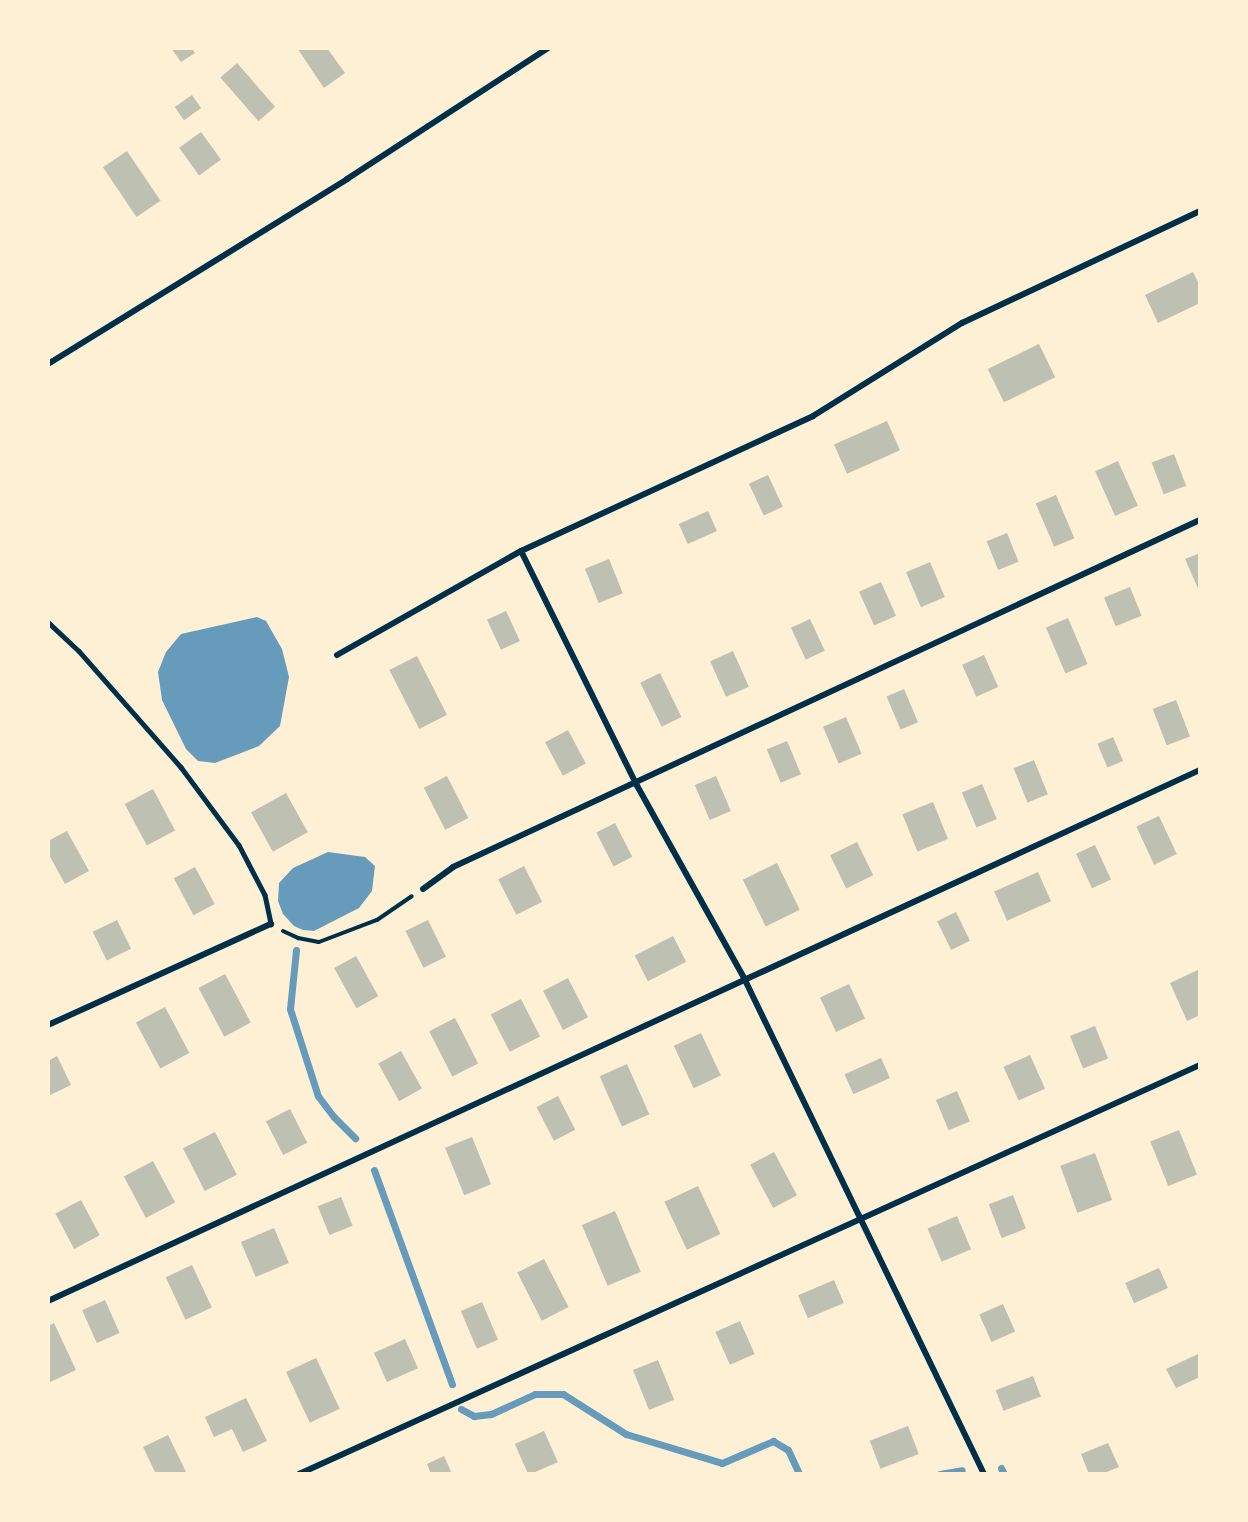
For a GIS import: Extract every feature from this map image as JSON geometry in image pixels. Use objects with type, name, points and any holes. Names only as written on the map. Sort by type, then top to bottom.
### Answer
[{"type":"street","points":[[48,364],[337,186],[548,48]]},
{"type":"street","points":[[337,655],[521,551],[813,416],[962,323],[1200,211]]},
{"type":"street","points":[[423,889],[453,867],[1200,520]]},
{"type":"street","points":[[521,551],[636,782],[744,978],[984,1474]]},
{"type":"street","points":[[48,1301],[744,978],[1200,770]]},
{"type":"street","points":[[48,1025],[271,924]]},
{"type":"street","points":[[299,1474],[1200,1065]]},
{"type":"lane","points":[[48,622],[79,651],[181,767],[232,836],[265,895],[271,924]]},
{"type":"path","points":[[271,924],[298,938],[319,942],[377,920],[423,889]]},
{"type":"water","points":[[257,617],[266,621],[282,649],[289,677],[280,726],[259,746],[215,763],[198,761],[186,749],[162,700],[158,672],[166,652],[181,634]]},
{"type":"water","points":[[328,852],[365,857],[375,866],[372,891],[359,908],[314,931],[303,930],[294,926],[283,914],[278,901],[279,883],[293,868]]},
{"type":"building","points":[[171,48],[192,48],[195,53],[181,62]]},
{"type":"building","points":[[297,48],[327,48],[345,73],[324,88]]},
{"type":"building","points":[[237,63],[275,107],[258,121],[220,77]]},
{"type":"building","points":[[192,95],[201,108],[184,120],[175,107]]},
{"type":"building","points":[[201,132],[221,160],[199,175],[179,148]]},
{"type":"building","points":[[127,151],[161,201],[137,217],[103,167]]},
{"type":"building","points":[[1193,272],[1200,286],[1200,303],[1158,323],[1145,295]]},
{"type":"building","points":[[1039,344],[1055,377],[1004,402],[988,369]]},
{"type":"building","points":[[887,421],[900,450],[847,474],[834,445]]},
{"type":"building","points":[[1174,454],[1186,486],[1164,494],[1152,463]]},
{"type":"building","points":[[1118,461],[1138,506],[1115,516],[1095,471]]},
{"type":"building","points":[[768,475],[783,507],[764,516],[749,484]]},
{"type":"building","points":[[1056,495],[1074,538],[1054,547],[1036,504]]},
{"type":"building","points":[[708,511],[717,531],[688,544],[679,524]]},
{"type":"building","points":[[1007,533],[1019,562],[998,570],[987,541]]},
{"type":"building","points":[[1200,553],[1200,593],[1185,559]]},
{"type":"building","points":[[609,559],[623,593],[599,603],[585,569]]},
{"type":"building","points":[[930,562],[945,597],[921,607],[906,572]]},
{"type":"building","points":[[881,582],[896,616],[874,626],[859,592]]},
{"type":"building","points":[[1130,587],[1142,616],[1116,626],[1104,597]]},
{"type":"building","points":[[506,611],[520,641],[501,650],[487,620]]},
{"type":"building","points":[[1068,618],[1088,664],[1065,673],[1046,627]]},
{"type":"building","points":[[810,619],[825,651],[806,660],[791,628]]},
{"type":"building","points":[[733,651],[749,687],[726,697],[710,661]]},
{"type":"building","points":[[984,655],[998,687],[976,697],[962,665]]},
{"type":"building","points":[[417,656],[447,715],[419,729],[389,670]]},
{"type":"building","points":[[660,673],[681,717],[662,727],[640,683]]},
{"type":"building","points":[[904,689],[918,722],[901,730],[887,696]]},
{"type":"building","points":[[1176,700],[1190,736],[1167,745],[1153,709]]},
{"type":"building","points":[[846,717],[862,754],[839,764],[823,727]]},
{"type":"building","points":[[568,730],[586,764],[563,776],[545,742]]},
{"type":"building","points":[[1113,737],[1123,761],[1108,768],[1097,744]]},
{"type":"building","points":[[787,741],[801,774],[781,783],[767,750]]},
{"type":"building","points":[[1034,760],[1048,794],[1027,803],[1014,768]]},
{"type":"building","points":[[447,776],[468,818],[445,830],[424,788]]},
{"type":"building","points":[[716,776],[731,811],[710,820],[695,785]]},
{"type":"building","points":[[982,784],[997,819],[977,828],[962,793]]},
{"type":"building","points":[[153,789],[175,830],[147,846],[125,804]]},
{"type":"building","points":[[286,793],[308,832],[273,852],[251,812]]},
{"type":"building","points":[[933,802],[948,839],[917,851],[902,814]]},
{"type":"building","points":[[1159,816],[1177,854],[1154,865],[1136,827]]},
{"type":"building","points":[[615,823],[632,857],[614,866],[596,833]]},
{"type":"building","points":[[67,831],[89,871],[65,884],[48,853],[48,841]]},
{"type":"building","points":[[857,842],[873,875],[846,888],[830,855]]},
{"type":"building","points":[[1095,845],[1111,879],[1092,888],[1076,854]]},
{"type":"building","points":[[777,863],[800,910],[766,926],[743,880]]},
{"type":"building","points":[[524,866],[542,902],[516,915],[498,879]]},
{"type":"building","points":[[195,867],[215,904],[194,915],[174,878]]},
{"type":"building","points":[[1038,872],[1051,901],[1007,921],[994,892]]},
{"type":"building","points":[[956,912],[970,941],[951,950],[937,921]]},
{"type":"building","points":[[117,920],[131,949],[107,961],[93,932]]},
{"type":"building","points":[[428,920],[446,957],[424,968],[406,931]]},
{"type":"building","points":[[673,936],[686,962],[648,981],[635,956]]},
{"type":"building","points":[[356,956],[378,996],[356,1008],[334,968]]},
{"type":"building","points":[[1200,969],[1200,1015],[1187,1021],[1170,983]]},
{"type":"building","points":[[225,974],[251,1023],[224,1037],[199,988]]},
{"type":"building","points":[[568,978],[588,1017],[563,1030],[543,991]]},
{"type":"building","points":[[849,984],[865,1018],[836,1032],[820,998]]},
{"type":"building","points":[[521,999],[540,1036],[510,1052],[491,1014]]},
{"type":"building","points":[[165,1007],[189,1053],[160,1068],[136,1022]]},
{"type":"building","points":[[455,1018],[478,1063],[452,1077],[429,1031]]},
{"type":"building","points":[[1095,1026],[1108,1058],[1083,1069],[1070,1036]]},
{"type":"building","points":[[701,1033],[721,1076],[694,1088],[674,1046]]},
{"type":"building","points":[[401,1051],[422,1089],[399,1101],[378,1064]]},
{"type":"building","points":[[1030,1055],[1045,1089],[1019,1101],[1004,1067]]},
{"type":"building","points":[[57,1056],[71,1085],[48,1096],[48,1061]]},
{"type":"building","points":[[881,1058],[890,1078],[853,1094],[844,1074]]},
{"type":"building","points":[[627,1064],[649,1114],[622,1126],[600,1076]]},
{"type":"building","points":[[957,1091],[970,1121],[949,1130],[936,1100]]},
{"type":"building","points":[[558,1096],[575,1130],[554,1141],[537,1107]]},
{"type":"building","points":[[290,1109],[307,1143],[283,1155],[266,1121]]},
{"type":"building","points":[[1179,1130],[1197,1175],[1168,1186],[1150,1142]]},
{"type":"building","points":[[215,1132],[237,1175],[205,1191],[183,1148]]},
{"type":"building","points":[[472,1137],[491,1184],[464,1195],[445,1148]]},
{"type":"building","points":[[774,1152],[797,1195],[773,1208],[750,1165]]},
{"type":"building","points":[[1095,1153],[1112,1200],[1077,1213],[1060,1166]]},
{"type":"building","points":[[153,1161],[175,1202],[146,1218],[124,1176]]},
{"type":"building","points":[[698,1186],[720,1234],[687,1250],[664,1202]]},
{"type":"building","points":[[1013,1195],[1026,1229],[1002,1238],[989,1204]]},
{"type":"building","points":[[341,1197],[353,1226],[329,1235],[318,1206]]},
{"type":"building","points":[[81,1200],[100,1235],[74,1249],[55,1214]]},
{"type":"building","points":[[615,1211],[641,1272],[608,1286],[582,1225]]},
{"type":"building","points":[[957,1216],[971,1249],[942,1262],[928,1229]]},
{"type":"building","points":[[274,1228],[289,1263],[256,1277],[241,1242]]},
{"type":"building","points":[[544,1259],[569,1307],[542,1321],[517,1273]]},
{"type":"building","points":[[192,1265],[212,1308],[186,1320],[166,1277]]},
{"type":"building","points":[[1159,1268],[1168,1288],[1134,1303],[1125,1283]]},
{"type":"building","points":[[834,1280],[844,1303],[808,1318],[798,1295]]},
{"type":"building","points":[[105,1300],[120,1333],[97,1343],[82,1310]]},
{"type":"building","points":[[482,1302],[498,1340],[477,1349],[461,1311]]},
{"type":"building","points":[[1003,1304],[1015,1331],[991,1342],[979,1315]]},
{"type":"building","points":[[740,1321],[755,1354],[730,1365],[715,1332]]},
{"type":"building","points":[[54,1323],[76,1370],[48,1383],[48,1326]]},
{"type":"building","points":[[405,1339],[418,1368],[387,1382],[374,1353]]},
{"type":"building","points":[[1198,1354],[1200,1377],[1176,1388],[1166,1369]]},
{"type":"building","points":[[316,1358],[340,1409],[310,1423],[286,1372]]},
{"type":"building","points":[[658,1360],[674,1400],[649,1410],[633,1370]]},
{"type":"building","points":[[1033,1376],[1041,1397],[1004,1411],[996,1390]]},
{"type":"building","points":[[246,1398],[267,1441],[243,1452],[232,1429],[214,1437],[205,1417]]},
{"type":"building","points":[[908,1426],[919,1454],[880,1469],[870,1441]]},
{"type":"building","points":[[544,1431],[558,1462],[528,1474],[515,1444]]},
{"type":"building","points":[[168,1435],[187,1474],[156,1474],[143,1447]]},
{"type":"building","points":[[1108,1443],[1119,1467],[1102,1474],[1089,1474],[1081,1454]]},
{"type":"building","points":[[444,1456],[452,1474],[431,1474],[427,1464]]},
{"type":"waterway","points":[[296,950],[290,1009],[318,1096],[334,1117],[355,1138]]},
{"type":"waterway","points":[[374,1170],[452,1384]]},
{"type":"waterway","points":[[461,1409],[474,1416],[491,1414],[535,1394],[563,1394],[626,1434],[722,1463],[773,1441],[788,1450],[799,1474]]},
{"type":"waterway","points":[[1001,1468],[1004,1474]]},
{"type":"waterway","points":[[940,1474],[962,1470]]}]
